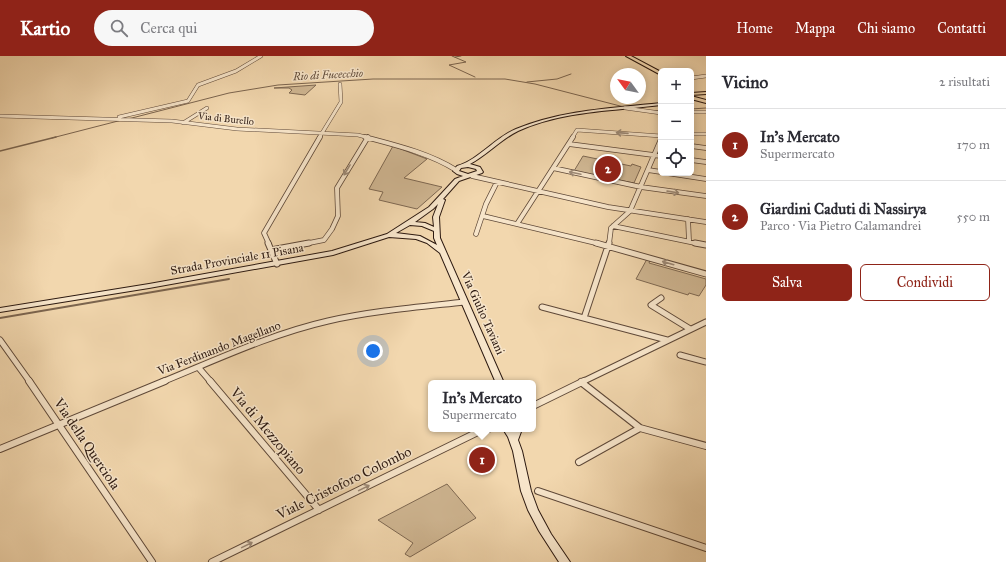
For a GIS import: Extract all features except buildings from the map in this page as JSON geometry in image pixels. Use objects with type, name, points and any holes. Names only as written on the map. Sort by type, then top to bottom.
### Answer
[{"type":"main road","points":[[628,56],[658,72]]},
{"type":"main road","points":[[694,92],[705,93]]},
{"type":"main road","points":[[694,99],[706,102]]},
{"type":"main road","points":[[460,169],[476,160],[499,139],[529,125],[558,118],[658,104]]},
{"type":"main road","points":[[456,180],[479,173],[476,160]]},
{"type":"main road","points":[[460,169],[478,169]]},
{"type":"main road","points":[[460,169],[470,176]]},
{"type":"main road","name":"Strada Provinciale 11 Pisana","points":[[0,310],[277,264],[333,253],[389,235],[409,223],[431,208],[456,180],[460,169]]},
{"type":"main road","name":"Via Giulio Taviani","points":[[446,192],[436,217],[437,238],[499,380]]},
{"type":"main road","points":[[409,223],[423,224],[436,230]]},
{"type":"main road","name":"Via Giulio Taviani","points":[[409,223],[420,236],[429,241],[443,253]]},
{"type":"main road","points":[[389,235],[420,236]]},
{"type":"main road","points":[[509,432],[514,439],[526,491],[546,536],[565,562]]},
{"type":"main road","points":[[514,439],[517,432]]},
{"type":"street","points":[[112,119],[188,101],[198,85],[236,71],[261,56]]},
{"type":"street","points":[[694,78],[706,76]]},
{"type":"street","points":[[277,264],[264,233],[341,102],[340,84]]},
{"type":"street","points":[[183,123],[207,108]]},
{"type":"street","points":[[623,109],[658,113]]},
{"type":"street","points":[[694,112],[706,112]]},
{"type":"street","name":"Via di Burello","points":[[0,116],[119,119],[183,123],[249,130],[322,132],[368,137],[393,144],[460,169]]},
{"type":"street","points":[[517,224],[576,131],[580,130],[658,136]]},
{"type":"street","points":[[694,134],[706,134]]},
{"type":"street","points":[[271,250],[324,240],[338,216],[337,188],[368,137]]},
{"type":"street","points":[[569,144],[658,156]]},
{"type":"street","points":[[694,146],[706,148]]},
{"type":"street","points":[[584,318],[609,246],[613,226],[630,211],[658,147]]},
{"type":"street","points":[[694,160],[706,162]]},
{"type":"street","points":[[553,168],[641,187],[706,196]]},
{"type":"street","points":[[478,169],[484,176],[497,182],[630,211],[706,222]]},
{"type":"street","points":[[648,170],[658,172]]},
{"type":"street","points":[[470,176],[489,179]]},
{"type":"street","points":[[690,176],[706,178]]},
{"type":"street","points":[[476,234],[486,204],[497,182]]},
{"type":"street","points":[[483,216],[609,246],[706,274]]},
{"type":"street","points":[[688,219],[689,241]]},
{"type":"street","points":[[613,226],[706,245]]},
{"type":"street","points":[[661,298],[651,304],[690,329]]},
{"type":"street","name":"Via Ferdinando Magellano","points":[[0,449],[59,423],[257,343],[328,321],[389,310],[464,302]]},
{"type":"street","points":[[542,308],[667,340]]},
{"type":"street","points":[[536,405],[706,322]]},
{"type":"street","name":"Via della Querciola","points":[[0,340],[59,423],[152,562]]},
{"type":"street","points":[[680,355],[706,362]]},
{"type":"street","name":"Via di Mezzopiano","points":[[198,367],[319,510]]},
{"type":"street","points":[[581,382],[640,428],[706,446]]},
{"type":"street","points":[[579,462],[640,428]]},
{"type":"street","name":"Viale Cristoforo Colombo","points":[[212,562],[478,432]]},
{"type":"street","points":[[538,491],[706,548]]},
{"type":"shaded area","points":[[316,85],[305,95],[289,93],[292,90],[289,88],[274,88]]},
{"type":"shaded area","points":[[393,146],[427,159],[404,178],[442,187],[417,209],[379,200],[383,192],[369,189]]},
{"type":"shaded area","points":[[583,156],[631,166],[632,164],[641,167],[634,183],[574,171]]},
{"type":"shaded area","points":[[647,259],[650,260],[649,263],[706,279],[706,285],[699,296],[689,293],[688,295],[636,279]]},
{"type":"shaded area","points":[[447,484],[476,518],[410,557],[405,554],[413,543],[378,520]]},
{"type":"waterway","points":[[452,56],[466,62],[449,65],[475,77]]},
{"type":"waterway","points":[[455,57],[461,56]]},
{"type":"waterway","points":[[527,82],[557,79],[571,74]]},
{"type":"waterway","name":"Rio di Fucecchio","points":[[128,119],[229,93],[278,85],[373,79],[505,79],[535,84],[624,107]]},
{"type":"waterway","name":"Rio di Fucecchio","points":[[694,109],[706,108]]},
{"type":"waterway","name":"Rio di Fucecchio","points":[[652,111],[658,111]]},
{"type":"waterway","name":"Rio di Fucecchio","points":[[52,138],[122,120]]},
{"type":"waterway","name":"Rio di Fucecchio","points":[[52,138],[56,137]]},
{"type":"waterway","name":"Rio di Fucecchio","points":[[0,151],[52,138]]},
{"type":"waterway","points":[[0,318],[229,279]]},
{"type":"place","name":"Giardini Caduti di Nassirya","points":[[608,169]]},
{"type":"place","name":"In's Mercato","points":[[482,460]]}]
